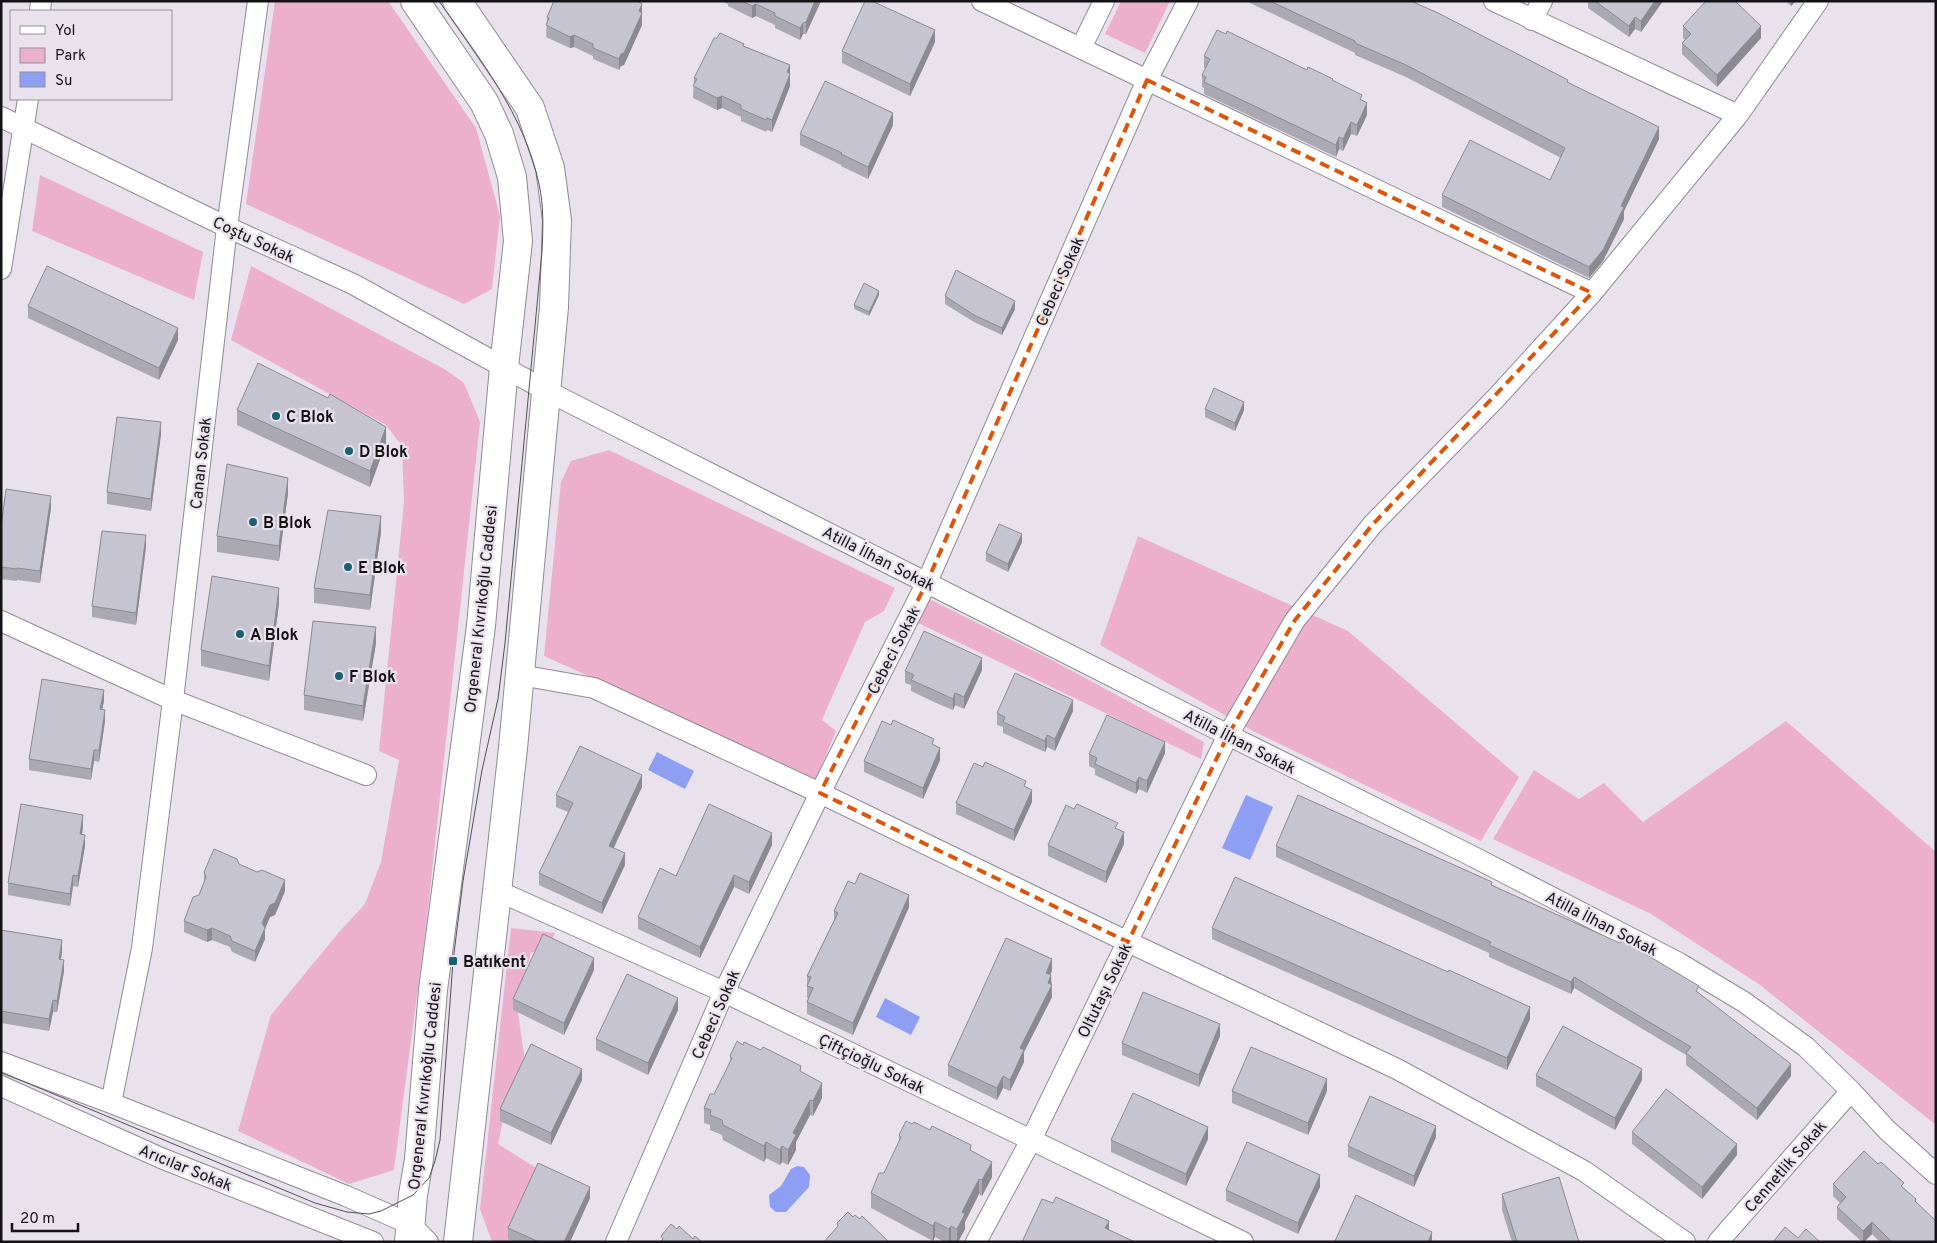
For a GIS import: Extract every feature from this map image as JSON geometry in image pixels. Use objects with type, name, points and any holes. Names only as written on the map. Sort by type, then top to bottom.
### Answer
[{"type":"main road","name":"Orgeneral Kıvrıkoğlu Caddesi","points":[[415,1],[484,102],[499,134],[512,177],[518,241],[504,367],[480,626],[433,990],[419,1159],[416,1236]]},
{"type":"main road","points":[[457,1],[530,108],[550,168],[558,220],[554,307],[547,391],[520,675],[498,891],[458,1242]]},
{"type":"street","name":"Canan Sokak","points":[[111,1103],[142,948],[174,700],[227,227],[258,1]]},
{"type":"street","points":[[982,1],[1592,293]]},
{"type":"street","points":[[1081,48],[1104,1]]},
{"type":"street","name":"Cebeci Sokak","points":[[616,1242],[724,992],[820,793],[927,582],[1147,80],[1188,1]]},
{"type":"street","points":[[1494,1],[1738,115]]},
{"type":"street","points":[[1532,20],[1542,1]]},
{"type":"street","name":"Oltutaşı Sokak","points":[[976,1242],[1031,1140],[1228,735],[1295,620],[1373,524],[1496,398],[1592,293],[1738,115],[1818,1]]},
{"type":"street","points":[[1,269],[28,100]]},
{"type":"street","name":"Coştu Sokak","points":[[1,117],[25,127],[227,227],[353,284],[504,367]]},
{"type":"street","name":"Atilla İlhan Sokak","points":[[504,367],[547,391],[1228,735],[1463,851],[1679,963],[1744,1002],[1806,1047],[1851,1090],[1887,1130],[1936,1174]]},
{"type":"street","points":[[1,621],[174,700],[366,775]]},
{"type":"street","points":[[520,675],[594,688],[820,793],[1405,1073],[1584,1171],[1685,1242]]},
{"type":"street","name":"Çiftçioğlu Sokak","points":[[498,891],[724,992],[1243,1242]]},
{"type":"street","points":[[1,1062],[111,1103],[346,1196],[416,1236]]},
{"type":"street","name":"Arıcılar Sokak","points":[[1,1086],[161,1158],[373,1242]]},
{"type":"street","name":"Cennetlik Sokak","points":[[1718,1242],[1851,1090]]},
{"type":"highlighted area","points":[[1147,80],[1592,293],[1373,524],[1295,620],[1228,735],[1128,942],[820,793],[927,582]]},
{"type":"green space","points":[[275,1],[388,1],[476,128],[500,216],[492,289],[464,304],[246,204]]},
{"type":"green space","points":[[1121,1],[1170,1],[1145,53],[1105,34]]},
{"type":"green space","points":[[40,175],[203,252],[194,300],[32,231]]},
{"type":"green space","points":[[251,266],[446,370],[464,383],[480,422],[427,919],[394,1170],[349,1184],[238,1131],[271,1015],[340,931],[365,904],[381,862],[399,760],[379,751],[404,502],[402,446],[386,425],[231,340]]},
{"type":"green space","points":[[609,450],[895,588],[884,611],[865,622],[822,720],[836,731],[816,779],[544,656],[561,482],[571,461]]},
{"type":"green space","points":[[1138,536],[1348,631],[1519,777],[1481,841],[1253,731],[1100,645]]},
{"type":"green space","points":[[931,600],[1048,658],[1204,742],[1201,759],[916,622],[923,601]]},
{"type":"green space","points":[[1786,721],[1936,852],[1936,1125],[1760,985],[1651,914],[1493,839],[1534,770],[1579,799],[1604,783],[1643,822]]},
{"type":"green space","points":[[511,928],[555,933],[546,953],[531,952],[517,1006],[525,1061],[504,1115],[498,1144],[541,1171],[523,1198],[510,1242],[492,1242],[480,1209]]},
{"type":"water","points":[[657,752],[694,771],[685,789],[648,770]]},
{"type":"water","points":[[1246,795],[1273,807],[1250,860],[1222,848]]},
{"type":"water","points":[[885,998],[920,1017],[911,1035],[876,1017]]},
{"type":"water","points":[[797,1166],[804,1167],[810,1175],[809,1187],[786,1212],[776,1212],[770,1207],[769,1195],[781,1186],[791,1169]]},
{"type":"building","points":[[554,1],[637,1],[642,4],[639,11],[642,13],[624,53],[621,54],[619,59],[593,48],[593,44],[574,35],[570,37],[546,25],[549,18],[547,17]]},
{"type":"building","points":[[742,1],[815,1],[806,22],[800,28],[756,4],[752,6]]},
{"type":"building","points":[[865,1],[872,1],[935,30],[910,84],[842,51]]},
{"type":"building","points":[[1270,1],[1411,1],[1568,80],[1567,82],[1659,127],[1621,206],[1624,207],[1603,250],[1589,267],[1442,195],[1470,140],[1550,180],[1565,148],[1406,65],[1355,43],[1355,41]]},
{"type":"building","points":[[1595,1],[1655,1],[1641,21],[1635,17],[1629,26]]},
{"type":"building","points":[[1706,1],[1735,1],[1761,26],[1717,75],[1682,43],[1691,34],[1683,26]]},
{"type":"building","points":[[1217,30],[1226,34],[1227,31],[1307,70],[1308,67],[1362,95],[1360,99],[1367,103],[1357,125],[1351,122],[1343,139],[1339,137],[1336,145],[1204,82],[1206,77],[1202,75],[1210,59],[1204,56]]},
{"type":"building","points":[[720,33],[744,44],[743,46],[790,65],[787,72],[790,74],[772,120],[767,118],[766,120],[741,109],[741,105],[722,96],[717,98],[693,86],[697,79],[694,78],[714,38],[717,38]]},
{"type":"building","points":[[825,81],[893,113],[868,167],[800,134]]},
{"type":"building","points":[[47,266],[178,328],[159,368],[28,306]]},
{"type":"building","points":[[956,270],[1015,301],[1002,328],[974,315],[945,296]]},
{"type":"building","points":[[864,283],[879,291],[869,312],[854,305]]},
{"type":"building","points":[[258,363],[328,398],[330,394],[386,427],[370,471],[237,410]]},
{"type":"building","points":[[1214,388],[1244,402],[1235,423],[1205,409]]},
{"type":"building","points":[[117,417],[161,422],[151,499],[107,492]]},
{"type":"building","name":"B Blok","points":[[227,464],[288,478],[279,546],[217,536]]},
{"type":"building","points":[[6,489],[51,496],[40,571],[1,567],[1,527]]},
{"type":"building","name":"E Blok","points":[[328,510],[381,516],[370,595],[314,588]]},
{"type":"building","points":[[999,524],[1022,534],[1008,564],[986,553]]},
{"type":"building","points":[[102,531],[146,535],[136,613],[92,606]]},
{"type":"building","name":"A Blok","points":[[212,576],[279,588],[269,666],[201,650]]},
{"type":"building","name":"F Blok","points":[[313,621],[376,627],[363,706],[304,695]]},
{"type":"building","points":[[924,631],[982,658],[964,697],[955,693],[953,699],[911,680],[914,675],[905,671]]},
{"type":"building","points":[[1015,673],[1073,700],[1055,739],[1047,735],[1045,741],[1003,722],[1005,717],[997,713]]},
{"type":"building","points":[[42,679],[104,690],[100,709],[105,710],[99,750],[94,750],[91,769],[29,759]]},
{"type":"building","points":[[1107,715],[1165,742],[1147,781],[1139,777],[1136,783],[1095,764],[1097,758],[1089,754]]},
{"type":"building","points":[[893,720],[934,739],[932,744],[940,748],[923,788],[864,761],[882,721],[891,725]]},
{"type":"building","points":[[580,746],[642,775],[609,846],[625,853],[602,903],[539,873],[573,803],[556,795]]},
{"type":"building","points":[[985,762],[1026,781],[1024,786],[1032,790],[1014,830],[956,803],[974,763],[983,767]]},
{"type":"building","points":[[1298,795],[1492,882],[1491,885],[1620,943],[1622,940],[1699,986],[1696,991],[1791,1064],[1757,1108],[1686,1053],[1691,1047],[1574,977],[1571,982],[1489,945],[1491,942],[1276,846]]},
{"type":"building","points":[[21,804],[83,815],[80,834],[85,835],[78,876],[73,875],[70,894],[8,883]]},
{"type":"building","points":[[709,804],[772,833],[749,882],[734,875],[700,947],[638,917],[660,868],[676,876]]},
{"type":"building","points":[[1077,804],[1118,823],[1115,828],[1124,832],[1106,872],[1048,845],[1066,805],[1074,809]]},
{"type":"building","points":[[214,849],[237,859],[239,864],[257,872],[262,870],[285,880],[275,903],[270,905],[262,923],[265,928],[255,951],[232,941],[230,936],[212,928],[207,930],[184,921],[193,897],[199,895],[206,877],[204,872]]},
{"type":"building","points":[[860,873],[909,895],[853,1023],[807,1002],[813,988],[807,986],[811,977],[807,976],[838,913],[834,911],[848,881],[855,884]]},
{"type":"building","points":[[1235,877],[1530,1007],[1507,1058],[1212,928]]},
{"type":"building","points":[[1,930],[62,940],[59,959],[64,960],[57,1001],[53,1000],[49,1019],[1,1011]]},
{"type":"building","points":[[543,934],[594,958],[564,1023],[513,999]]},
{"type":"building","points":[[1006,938],[1052,959],[1046,973],[1051,975],[1048,983],[1052,985],[1020,1048],[1024,1050],[1010,1080],[1003,1076],[997,1088],[948,1065]]},
{"type":"building","points":[[627,974],[678,998],[648,1063],[596,1039]]},
{"type":"building","points":[[1143,992],[1220,1024],[1199,1075],[1122,1043]]},
{"type":"building","points":[[1563,1026],[1642,1069],[1615,1118],[1536,1075]]},
{"type":"building","points":[[737,1041],[743,1045],[744,1042],[761,1050],[763,1047],[801,1066],[800,1071],[822,1083],[813,1101],[810,1100],[793,1133],[796,1135],[788,1150],[782,1146],[780,1150],[766,1142],[764,1146],[723,1125],[722,1120],[710,1115],[711,1110],[704,1108],[710,1094],[714,1094],[732,1058],[730,1056]]},
{"type":"building","points":[[531,1044],[582,1069],[551,1133],[500,1109]]},
{"type":"building","points":[[1251,1047],[1327,1079],[1308,1123],[1232,1091]]},
{"type":"building","points":[[1666,1089],[1737,1144],[1702,1187],[1632,1132]]},
{"type":"building","points":[[1133,1093],[1208,1127],[1186,1174],[1111,1140]]},
{"type":"building","points":[[1370,1096],[1436,1126],[1414,1176],[1348,1146]]},
{"type":"building","points":[[906,1121],[912,1124],[914,1122],[930,1130],[932,1126],[971,1145],[970,1150],[992,1162],[982,1180],[979,1179],[962,1212],[965,1214],[957,1229],[951,1226],[949,1229],[935,1222],[933,1226],[871,1193],[879,1173],[884,1173],[901,1137],[899,1135]]},
{"type":"building","points":[[1247,1142],[1320,1175],[1298,1223],[1226,1190]]},
{"type":"building","points":[[1864,1151],[1878,1164],[1881,1162],[1904,1183],[1901,1186],[1936,1221],[1936,1242],[1892,1242],[1872,1222],[1863,1231],[1837,1207],[1846,1197],[1833,1184]]},
{"type":"building","points":[[538,1163],[590,1187],[564,1242],[539,1242],[508,1228]]},
{"type":"building","points":[[1559,1177],[1579,1242],[1517,1242],[1502,1194]]},
{"type":"building","points":[[1356,1195],[1432,1232],[1428,1242],[1335,1241]]},
{"type":"building","points":[[1056,1197],[1109,1221],[1105,1228],[1135,1242],[1022,1242],[1042,1199],[1053,1203]]},
{"type":"building","points":[[848,1212],[853,1217],[855,1215],[860,1219],[862,1216],[889,1242],[824,1242],[838,1226],[837,1223]]},
{"type":"building","points":[[671,1224],[677,1229],[679,1226],[693,1239],[695,1236],[702,1242],[660,1242],[663,1239],[661,1236]]},
{"type":"building","points":[[1785,1227],[1798,1238],[1806,1229],[1820,1242],[1773,1242]]},
{"type":"tram line","points":[[1,1072],[315,1203],[347,1212],[369,1214],[381,1211],[413,1195],[429,1178],[440,1140],[453,961],[463,881],[482,770],[498,699],[505,643],[543,226],[539,184],[523,134],[484,65],[439,1]]},
{"type":"place","name":"C Blok","points":[[276,416]]},
{"type":"place","name":"D Blok","points":[[349,451]]},
{"type":"place","name":"B Blok","points":[[253,522]]},
{"type":"place","name":"E Blok","points":[[348,567]]},
{"type":"place","name":"A Blok","points":[[240,634]]},
{"type":"place","name":"F Blok","points":[[339,676]]},
{"type":"place","name":"Batıkent","points":[[453,961]]}]
